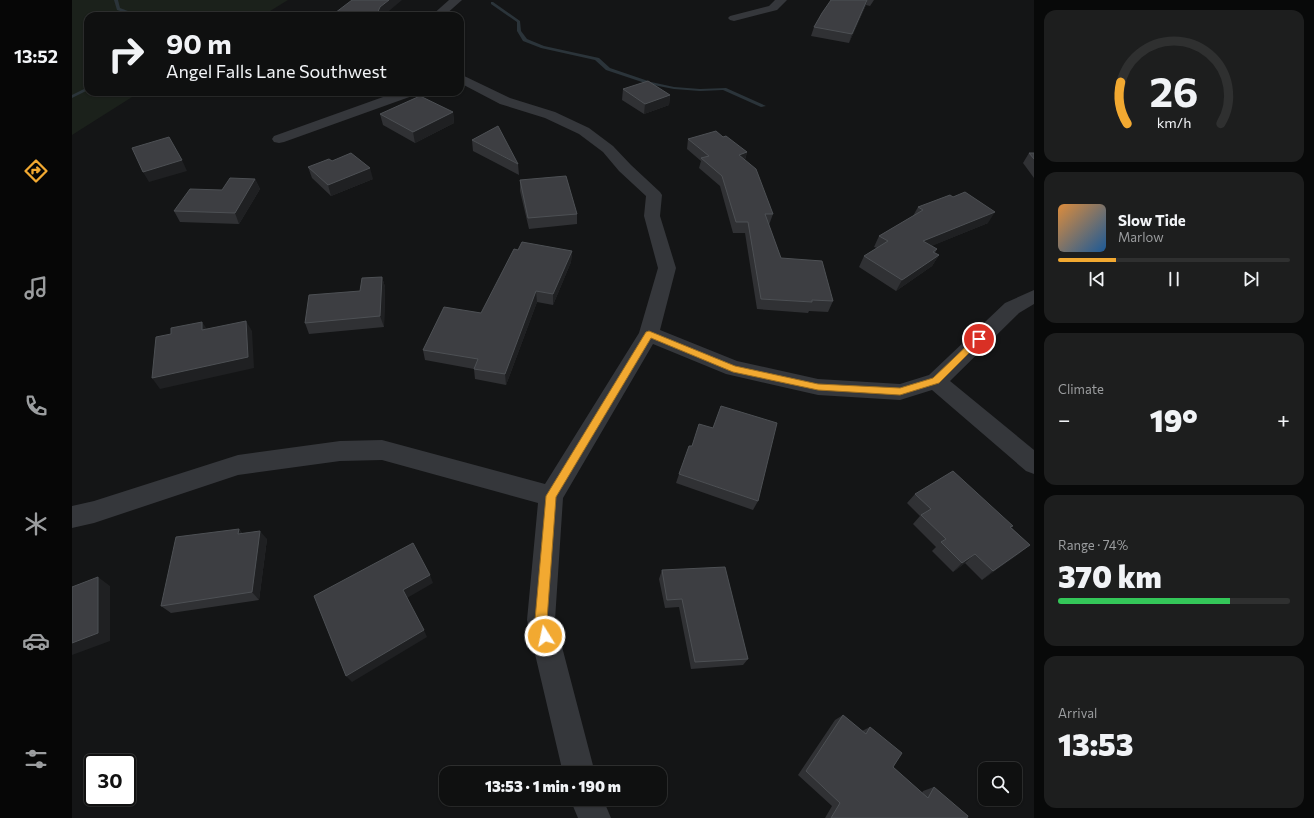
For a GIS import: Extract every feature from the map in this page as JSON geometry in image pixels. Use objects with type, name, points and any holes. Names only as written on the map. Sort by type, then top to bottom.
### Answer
[{"type":"street","points":[[442,12],[456,0]]},
{"type":"street","points":[[734,18],[773,8],[781,0]]},
{"type":"street","points":[[464,80],[505,101],[550,115],[584,130],[608,149],[625,168],[654,195],[652,216],[667,268],[649,334],[551,496],[541,620],[577,766]]},
{"type":"street","points":[[279,139],[399,96]]},
{"type":"street","points":[[649,334],[733,368],[818,387],[900,392],[936,381],[1012,308],[1034,296]]},
{"type":"street","points":[[936,381],[1034,464]]},
{"type":"street","points":[[72,517],[94,512],[238,466],[340,451],[382,450],[551,496]]},
{"type":"street","points":[[589,806],[595,818]]},
{"type":"shaded area","points":[[72,0],[288,0],[268,12],[84,12],[84,96],[134,96],[72,135]]},
{"type":"building","points":[[352,0],[389,0],[380,7],[378,12],[336,12]]},
{"type":"building","points":[[831,0],[867,0],[852,34],[814,27]]},
{"type":"building","points":[[648,81],[670,95],[645,104],[623,89]]},
{"type":"building","points":[[420,96],[453,112],[413,132],[380,114]]},
{"type":"building","points":[[498,126],[518,164],[472,140]]},
{"type":"building","points":[[716,131],[723,137],[726,136],[747,152],[739,155],[756,169],[773,214],[765,214],[781,258],[822,261],[833,301],[812,300],[812,302],[761,299],[748,222],[736,222],[722,176],[701,158],[709,156],[688,139]]},
{"type":"building","points":[[169,137],[182,160],[143,172],[132,148]]},
{"type":"building","points":[[351,153],[370,168],[328,185],[308,167],[329,159],[332,161]]},
{"type":"building","points":[[1029,153],[1034,153],[1034,159]]},
{"type":"building","points":[[566,176],[577,214],[528,218],[520,180]]},
{"type":"building","points":[[230,178],[255,179],[235,213],[174,211],[190,189],[222,190]]},
{"type":"building","points":[[965,192],[995,212],[923,241],[937,249],[933,252],[939,255],[902,280],[864,256],[888,241],[879,236],[923,210],[918,207],[950,195],[953,197]]},
{"type":"building","points":[[522,242],[572,251],[553,294],[536,291],[505,374],[474,369],[478,359],[423,350],[444,307],[481,313],[514,249],[518,250]]},
{"type":"building","points":[[382,277],[380,316],[305,323],[309,295],[360,291],[362,278]]},
{"type":"building","points":[[246,321],[248,357],[152,378],[156,337],[171,334],[171,328],[202,322],[202,330]]},
{"type":"building","points":[[721,406],[777,423],[758,501],[679,474],[689,446],[692,446],[699,424],[713,428]]},
{"type":"building","points":[[953,471],[1013,526],[1010,527],[1030,545],[993,571],[975,554],[962,563],[941,542],[946,539],[921,515],[931,509],[915,494]]},
{"type":"building","points":[[239,529],[238,534],[260,531],[252,592],[161,606],[176,537]]},
{"type":"building","points":[[413,543],[430,575],[403,590],[424,630],[346,676],[314,596]]},
{"type":"building","points":[[725,567],[748,659],[695,662],[682,599],[667,600],[662,570]]},
{"type":"building","points":[[98,577],[98,633],[72,643],[72,587]]},
{"type":"building","points":[[843,715],[866,734],[870,727],[902,753],[893,767],[928,798],[934,787],[968,816],[967,818],[831,818],[840,803],[806,771]]},
{"type":"waterway","points":[[116,0],[118,9],[127,12]]},
{"type":"waterway","points":[[492,3],[519,22],[519,31],[525,40],[543,47],[597,59],[608,69],[650,83],[674,88],[700,90],[724,89],[763,106]]},
{"type":"waterway","points":[[72,97],[84,90]]},
{"type":"route","points":[[545,636],[541,620],[551,496],[649,334],[733,368],[818,387],[900,392],[936,381],[979,339]]}]
